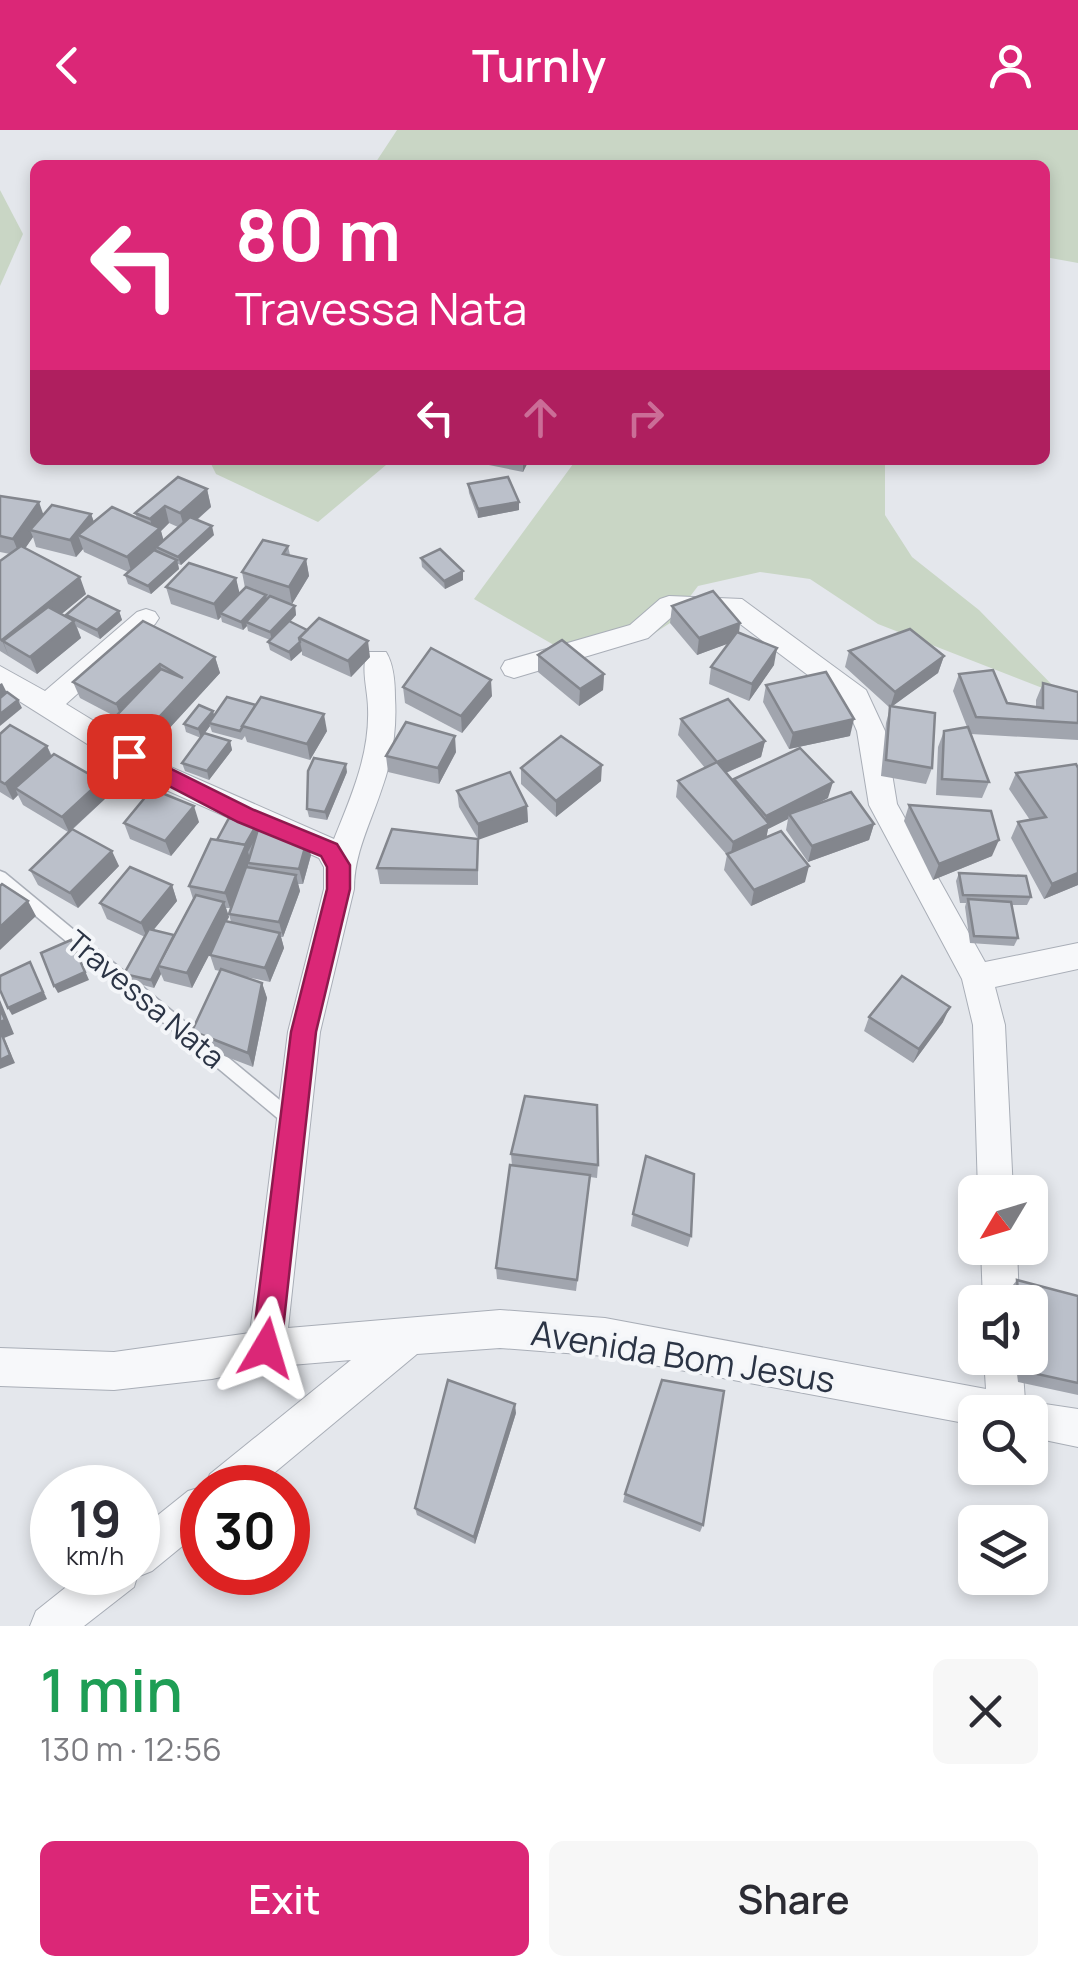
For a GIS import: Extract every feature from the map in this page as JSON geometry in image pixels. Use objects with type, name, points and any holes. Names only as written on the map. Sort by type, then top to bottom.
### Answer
[{"type":"street","points":[[514,668],[639,632],[669,605],[733,605],[856,697],[871,731],[883,805],[977,976],[989,1025],[995,1175]]},
{"type":"street","points":[[47,704],[146,618]]},
{"type":"street","points":[[266,1348],[304,1032],[339,889],[339,865],[382,750],[384,695],[377,659]]},
{"type":"street","points":[[0,676],[156,773],[329,850],[339,865]]},
{"type":"street","points":[[977,976],[1078,956]]},
{"type":"street","name":"Avenida Bom Jesus","points":[[0,1367],[114,1371],[212,1360],[266,1348],[500,1328],[605,1338],[958,1403]]},
{"type":"street","points":[[252,1465],[414,1333]]},
{"type":"street","points":[[1048,1422],[1078,1428]]},
{"type":"street","points":[[160,1540],[180,1523]]},
{"type":"street","points":[[51,1626],[89,1595]]},
{"type":"lane","name":"Travessa Nata","points":[[0,877],[292,1121]]},
{"type":"green space","points":[[397,130],[1078,130],[1078,263],[1050,258],[1050,160],[377,160]]},
{"type":"green space","points":[[0,190],[23,234],[0,286]]},
{"type":"green space","points":[[212,465],[386,465],[318,522],[216,474]]},
{"type":"green space","points":[[572,465],[885,465],[885,515],[912,557],[979,610],[1063,696],[878,624],[810,579],[760,572],[698,586],[670,623],[644,640],[566,652],[474,599]]},
{"type":"building","points":[[178,477],[207,489],[180,513],[165,506],[150,519],[135,513]]},
{"type":"building","points":[[508,477],[519,502],[478,509],[468,484]]},
{"type":"building","points":[[0,496],[39,502],[13,539],[0,536]]},
{"type":"building","points":[[52,505],[91,514],[70,540],[30,530]]},
{"type":"building","points":[[112,507],[160,528],[127,557],[78,535]]},
{"type":"building","points":[[190,517],[212,526],[178,557],[156,547]]},
{"type":"building","points":[[263,540],[288,546],[283,554],[306,559],[289,587],[242,572]]},
{"type":"building","points":[[21,546],[80,577],[2,640],[0,561]]},
{"type":"building","points":[[440,549],[463,571],[444,581],[421,558]]},
{"type":"building","points":[[154,550],[177,560],[148,586],[125,575]]},
{"type":"building","points":[[189,563],[236,578],[214,604],[166,587]]},
{"type":"building","points":[[246,587],[266,595],[241,622],[220,613]]},
{"type":"building","points":[[713,591],[740,623],[699,638],[672,606]]},
{"type":"building","points":[[88,596],[119,611],[97,630],[66,615]]},
{"type":"building","points":[[270,596],[295,606],[270,632],[246,622]]},
{"type":"building","points":[[48,607],[74,621],[30,657],[3,641]]},
{"type":"building","points":[[319,618],[368,641],[348,661],[299,638]]},
{"type":"building","points":[[143,621],[215,657],[148,729],[117,715],[161,669],[183,678],[160,664],[116,704],[73,682]]},
{"type":"building","points":[[289,621],[307,630],[289,652],[268,642]]},
{"type":"building","points":[[910,629],[944,656],[895,692],[849,651]]},
{"type":"building","points":[[737,632],[777,648],[752,684],[711,667]]},
{"type":"building","points":[[562,640],[604,674],[580,689],[538,655]]},
{"type":"building","points":[[431,648],[491,680],[461,716],[403,687]]},
{"type":"building","points":[[993,670],[1007,703],[1043,708],[1043,683],[1078,692],[1078,723],[976,717],[959,674]]},
{"type":"building","points":[[826,672],[854,719],[793,733],[766,685]]},
{"type":"building","points":[[7,692],[18,700],[0,714],[0,698]]},
{"type":"building","points":[[227,697],[256,705],[240,731],[209,723]]},
{"type":"building","points":[[261,697],[324,714],[307,744],[242,726]]},
{"type":"building","points":[[728,699],[765,741],[717,762],[681,719]]},
{"type":"building","points":[[199,705],[213,711],[198,729],[184,724]]},
{"type":"building","points":[[890,706],[935,713],[932,768],[886,760]]},
{"type":"building","points":[[406,722],[455,736],[438,768],[386,756]]},
{"type":"building","points":[[10,725],[47,746],[5,784],[0,781],[0,734]]},
{"type":"building","points":[[968,727],[989,782],[942,779],[944,731]]},
{"type":"building","points":[[204,733],[230,741],[207,771],[182,763]]},
{"type":"building","points":[[561,736],[602,765],[556,801],[521,768]]},
{"type":"building","points":[[800,748],[833,782],[766,816],[734,779]]},
{"type":"building","points":[[54,754],[101,781],[62,817],[15,788]]},
{"type":"building","points":[[314,758],[346,764],[325,812],[307,809],[308,771]]},
{"type":"building","points":[[717,762],[769,824],[733,842],[678,781]]},
{"type":"building","points":[[1076,764],[1078,873],[1052,884],[1018,822],[1046,817],[1016,773]]},
{"type":"building","points":[[510,772],[527,806],[478,824],[457,791]]},
{"type":"building","points":[[152,789],[194,806],[165,841],[124,823]]},
{"type":"building","points":[[851,792],[874,824],[812,846],[789,814]]},
{"type":"building","points":[[909,805],[991,811],[999,840],[939,864]]},
{"type":"building","points":[[229,818],[256,826],[245,845],[217,840]]},
{"type":"building","points":[[259,826],[307,840],[299,869],[248,863]]},
{"type":"building","points":[[72,829],[112,851],[70,893],[30,870]]},
{"type":"building","points":[[392,829],[478,839],[477,870],[377,868]]},
{"type":"building","points":[[781,831],[809,866],[754,890],[727,854]]},
{"type":"building","points":[[211,839],[246,845],[225,893],[189,886]]},
{"type":"building","points":[[130,867],[172,885],[141,923],[100,903]]},
{"type":"building","points":[[246,867],[296,875],[279,922],[229,914]]},
{"type":"building","points":[[959,873],[1026,876],[1031,897],[963,895]]},
{"type":"building","points":[[0,886],[28,901],[0,927]]},
{"type":"building","points":[[196,895],[224,902],[187,973],[158,966]]},
{"type":"building","points":[[968,899],[1011,902],[1018,938],[974,936]]},
{"type":"building","points":[[225,921],[280,933],[265,968],[210,955]]},
{"type":"building","points":[[149,929],[174,935],[151,980],[124,974]]},
{"type":"building","points":[[71,940],[85,972],[54,986],[41,953]]},
{"type":"building","points":[[30,962],[43,992],[8,1008],[0,990],[0,976]]},
{"type":"building","points":[[221,969],[262,983],[248,1053],[192,1031]]},
{"type":"building","points":[[902,976],[950,1007],[919,1049],[869,1017]]},
{"type":"building","points":[[0,1036],[10,1055],[0,1060]]},
{"type":"building","points":[[525,1096],[597,1105],[598,1165],[511,1154]]},
{"type":"building","points":[[646,1156],[694,1174],[691,1236],[633,1214]]},
{"type":"building","points":[[510,1165],[590,1175],[577,1280],[496,1268]]},
{"type":"building","points":[[1048,1288],[1078,1296],[1078,1383],[1042,1375],[1048,1375]]},
{"type":"building","points":[[448,1380],[515,1404],[474,1537],[415,1508]]},
{"type":"building","points":[[662,1380],[724,1391],[703,1525],[625,1494]]},
{"type":"route","points":[[129,756],[246,816],[329,850],[339,865],[339,889],[304,1032],[266,1348]]}]
